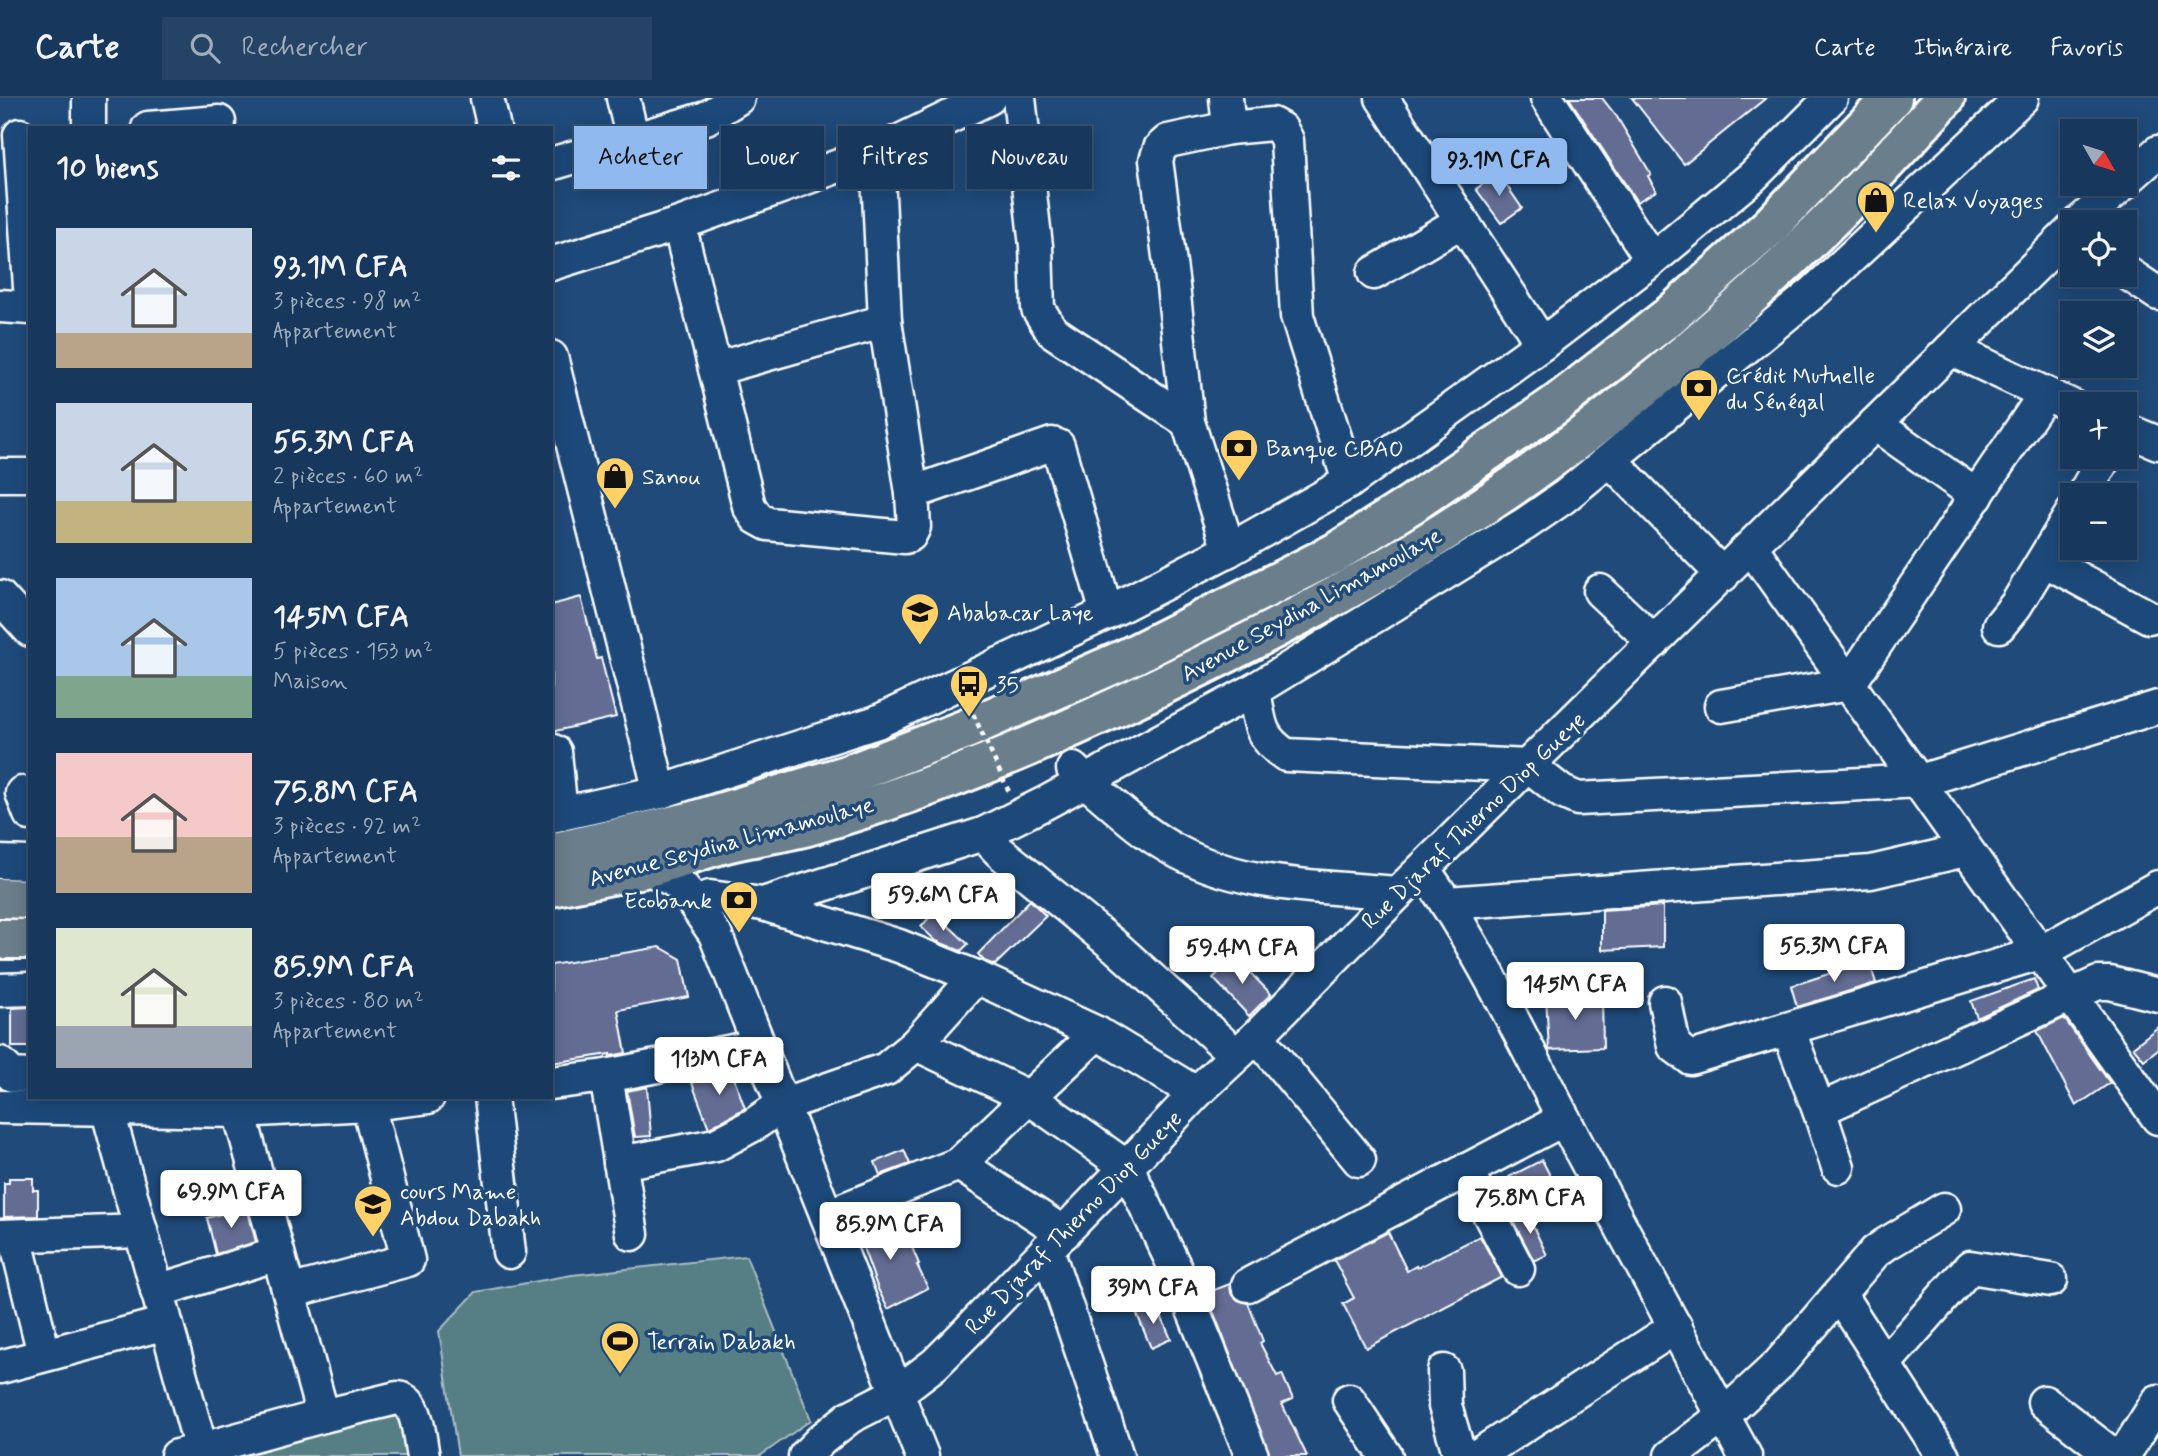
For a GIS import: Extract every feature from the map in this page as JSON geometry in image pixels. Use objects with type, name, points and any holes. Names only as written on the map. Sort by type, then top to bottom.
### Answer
[{"type":"highway","name":"Avenue Seydina Limamoulaye","points":[[553,853],[693,821],[863,769],[966,729],[1125,659],[1335,553],[1555,405],[1668,317],[1769,227],[1892,98]]},
{"type":"highway","name":"Avenue Seydina Limamoulaye","points":[[553,887],[646,867],[728,842],[810,826],[962,774],[1079,726],[1235,649],[1388,566],[1539,468],[1628,402],[1711,334],[1858,195],[1945,98]]},
{"type":"highway","points":[[0,898],[28,899]]},
{"type":"highway","points":[[0,939],[28,939]]},
{"type":"street","points":[[89,98],[89,126]]},
{"type":"street","points":[[487,98],[494,126]]},
{"type":"street","points":[[623,98],[630,126]]},
{"type":"street","points":[[680,126],[706,118],[738,98]]},
{"type":"street","points":[[1019,98],[1036,246],[1038,309],[1052,331],[1188,422]]},
{"type":"street","points":[[1382,98],[1542,344]]},
{"type":"street","points":[[1547,98],[1652,260]]},
{"type":"street","points":[[553,751],[556,815],[660,792],[877,722],[1107,613],[1229,550],[1349,482],[1542,344],[1652,260],[1752,177],[1831,98]]},
{"type":"street","points":[[763,904],[983,834],[1077,773],[1254,690],[1525,524],[1611,461],[1815,291],[2022,98]]},
{"type":"street","points":[[930,126],[986,99]]},
{"type":"street","points":[[1229,550],[1188,422],[1156,160],[1160,148],[1168,141],[1227,113],[1272,124],[1281,129],[1287,140],[1297,317],[1349,482]]},
{"type":"street","points":[[172,126],[219,122]]},
{"type":"street","points":[[1914,134],[1946,169]]},
{"type":"street","points":[[17,135],[28,264]]},
{"type":"street","name":"Rue Djaraf Thierno Diop Gueye","points":[[2137,171],[2158,152]]},
{"type":"street","points":[[553,163],[574,157]]},
{"type":"street","points":[[553,263],[679,224],[838,166]]},
{"type":"street","points":[[679,224],[749,506],[757,518],[768,524],[905,537],[913,532],[914,527],[912,493],[885,321],[879,189]]},
{"type":"street","name":"Rue Djaraf Thierno Diop Gueye","points":[[2094,210],[2110,196]]},
{"type":"street","points":[[1374,273],[1462,221]]},
{"type":"street","name":"Rue Djaraf Thierno Diop Gueye","points":[[805,1456],[850,1417],[897,1393],[935,1364],[1128,1167],[1196,1093],[1247,1046],[1398,893],[2060,242]]},
{"type":"street","points":[[2137,280],[2158,294]]},
{"type":"street","points":[[0,306],[28,308]]},
{"type":"street","points":[[715,369],[885,321]]},
{"type":"street","points":[[1721,706],[1849,684],[1977,496],[2059,400],[1951,349]]},
{"type":"street","points":[[553,365],[660,792]]},
{"type":"street","points":[[1875,424],[1977,496]]},
{"type":"street","points":[[2137,434],[2158,443]]},
{"type":"street","points":[[912,493],[1056,444],[1062,451],[1107,613]]},
{"type":"street","points":[[1611,461],[1723,575]]},
{"type":"street","points":[[0,475],[28,475]]},
{"type":"street","points":[[2000,626],[2060,533]]},
{"type":"street","points":[[1751,547],[2158,1118]]},
{"type":"street","points":[[2044,560],[2149,617]]},
{"type":"street","points":[[1600,591],[1654,642]]},
{"type":"street","points":[[0,597],[28,628]]},
{"type":"street","points":[[1254,690],[1263,733],[1269,744],[1286,755],[1530,766],[1563,792],[1578,799],[1920,781],[2158,706]]},
{"type":"street","points":[[1077,773],[1168,847],[1208,866],[1249,879],[1398,893]]},
{"type":"street","points":[[983,834],[1000,852],[1116,947],[1247,1046],[1359,1160]]},
{"type":"street","points":[[715,934],[710,897],[716,867],[728,842]]},
{"type":"street","points":[[1447,903],[1871,872],[1966,850]]},
{"type":"street","points":[[0,862],[28,863]]},
{"type":"street","points":[[646,867],[673,880],[684,889],[715,934],[922,1456]]},
{"type":"street","points":[[1423,870],[1447,903],[1504,1001],[1564,1119],[1745,1456]]},
{"type":"street","points":[[1665,1002],[1674,1046],[1690,1058],[2040,953],[2158,887]]},
{"type":"street","points":[[710,897],[763,904],[899,946],[976,977],[1097,1033],[1196,1093]]},
{"type":"street","points":[[620,1163],[716,1145],[782,1105],[886,1069],[916,1044],[976,977]]},
{"type":"street","points":[[1819,1110],[2098,983],[2110,983],[2158,995]]},
{"type":"street","points":[[0,990],[28,989]]},
{"type":"street","points":[[1788,1029],[1838,1167]]},
{"type":"street","points":[[827,1216],[959,1164],[1097,1033]]},
{"type":"street","points":[[916,1044],[1028,1097],[1128,1167],[1180,1278],[1252,1456]]},
{"type":"street","points":[[553,1083],[606,1076],[759,1046]]},
{"type":"street","points":[[0,1063],[12,1074],[28,1076]]},
{"type":"street","points":[[606,1076],[632,1234]]},
{"type":"street","points":[[0,1107],[239,1111],[412,1099]]},
{"type":"street","points":[[491,1099],[509,1252]]},
{"type":"street","points":[[289,1292],[408,1260],[368,1104]]},
{"type":"street","points":[[107,1108],[166,1323],[189,1452],[397,1398],[405,1399],[412,1406],[423,1456]]},
{"type":"street","points":[[239,1111],[323,1416]]},
{"type":"street","points":[[1248,1285],[1564,1119]]},
{"type":"street","points":[[959,1164],[1055,1241],[1117,1456]]},
{"type":"street","points":[[1466,1170],[1518,1269]]},
{"type":"street","points":[[1671,1456],[1723,1416],[1779,1364],[1875,1252],[1944,1209]]},
{"type":"street","points":[[44,1354],[7,1236],[141,1231]]},
{"type":"street","points":[[157,1291],[278,1254]]},
{"type":"street","points":[[1884,1364],[1970,1267],[2051,1280]]},
{"type":"street","points":[[1840,1295],[1943,1456]]},
{"type":"street","points":[[0,1367],[166,1323]]},
{"type":"street","points":[[1476,1456],[1676,1327]]},
{"type":"street","points":[[1444,1371],[1445,1406],[1460,1456]]},
{"type":"street","points":[[1349,1400],[1387,1456]]},
{"type":"street","points":[[2123,1456],[2158,1401]]},
{"type":"street","points":[[2044,1402],[2114,1456]]},
{"type":"path","points":[[969,705],[1010,794]]},
{"type":"green space","name":"Terrain Dabakh","points":[[746,1256],[811,1420],[760,1456],[458,1456],[439,1331],[476,1292],[572,1275]]},
{"type":"green space","points":[[403,1411],[411,1456],[237,1456]]},
{"type":"building","points":[[1569,98],[1602,98],[1617,117],[1651,174],[1648,176],[1656,191],[1637,202]]},
{"type":"building","points":[[1632,98],[1766,98],[1684,164]]},
{"type":"building","points":[[1498,173],[1522,208],[1501,223],[1476,189]]},
{"type":"building","points":[[581,597],[597,659],[601,658],[616,717],[553,732],[553,604]]},
{"type":"building","points":[[1030,900],[1046,916],[995,965],[984,961],[978,954]]},
{"type":"building","points":[[1663,906],[1663,947],[1602,950],[1602,910]]},
{"type":"building","points":[[934,912],[968,944],[961,951],[936,941],[921,927]]},
{"type":"building","points":[[660,947],[681,959],[689,997],[618,1010],[626,1053],[553,1063],[553,965]]},
{"type":"building","points":[[1235,957],[1271,994],[1249,1016],[1213,978]]},
{"type":"building","points":[[1869,961],[1876,983],[1797,1007],[1791,986]]},
{"type":"building","points":[[2034,979],[2038,990],[1977,1018],[1971,1001]]},
{"type":"building","points":[[1602,995],[1603,1048],[1549,1050],[1546,996]]},
{"type":"building","points":[[28,1007],[28,1047],[12,1047],[12,1008]]},
{"type":"building","points":[[2064,1018],[2110,1083],[2076,1106],[2037,1031]]},
{"type":"building","points":[[2158,1027],[2158,1049],[2144,1060],[2133,1047]]},
{"type":"building","points":[[731,1070],[745,1108],[709,1128],[692,1083]]},
{"type":"building","points":[[647,1087],[651,1136],[635,1137],[627,1091]]},
{"type":"building","points":[[904,1150],[910,1164],[880,1175],[875,1162]]},
{"type":"building","points":[[1542,1160],[1558,1191],[1525,1208],[1509,1177]]},
{"type":"building","points":[[9,1178],[33,1178],[33,1190],[38,1190],[38,1216],[4,1217],[4,1183],[9,1183]]},
{"type":"building","points":[[247,1207],[256,1242],[216,1254],[207,1218]]},
{"type":"building","points":[[1526,1212],[1547,1255],[1534,1261],[1512,1219]]},
{"type":"building","points":[[883,1214],[891,1242],[907,1235],[928,1288],[888,1309],[852,1226]]},
{"type":"building","points":[[1388,1232],[1407,1271],[1480,1236],[1502,1277],[1366,1348],[1343,1304],[1354,1298],[1334,1260]]},
{"type":"building","points":[[1230,1284],[1231,1293],[1238,1300],[1248,1303],[1263,1341],[1260,1343],[1277,1376],[1282,1374],[1293,1399],[1282,1404],[1307,1456],[1270,1456],[1206,1293]]},
{"type":"building","points":[[1156,1304],[1171,1339],[1151,1348],[1136,1312]]},
{"type":"place","name":"Relax Voyages","points":[[1876,234]]},
{"type":"place","name":"Crédit Mutuelle du Sénégal","points":[[1699,422]]},
{"type":"place","name":"Banque CBAO","points":[[1239,482]]},
{"type":"place","name":"Sanou","points":[[615,510]]},
{"type":"place","name":"Ababacar Laye","points":[[920,646]]},
{"type":"place","name":"35","points":[[969,718]]},
{"type":"place","name":"Ecobank","points":[[739,934]]},
{"type":"place","name":"cours Mame Abdou Dabakh","points":[[373,1238]]},
{"type":"place","name":"Terrain Dabakh","points":[[620,1375]]}]
